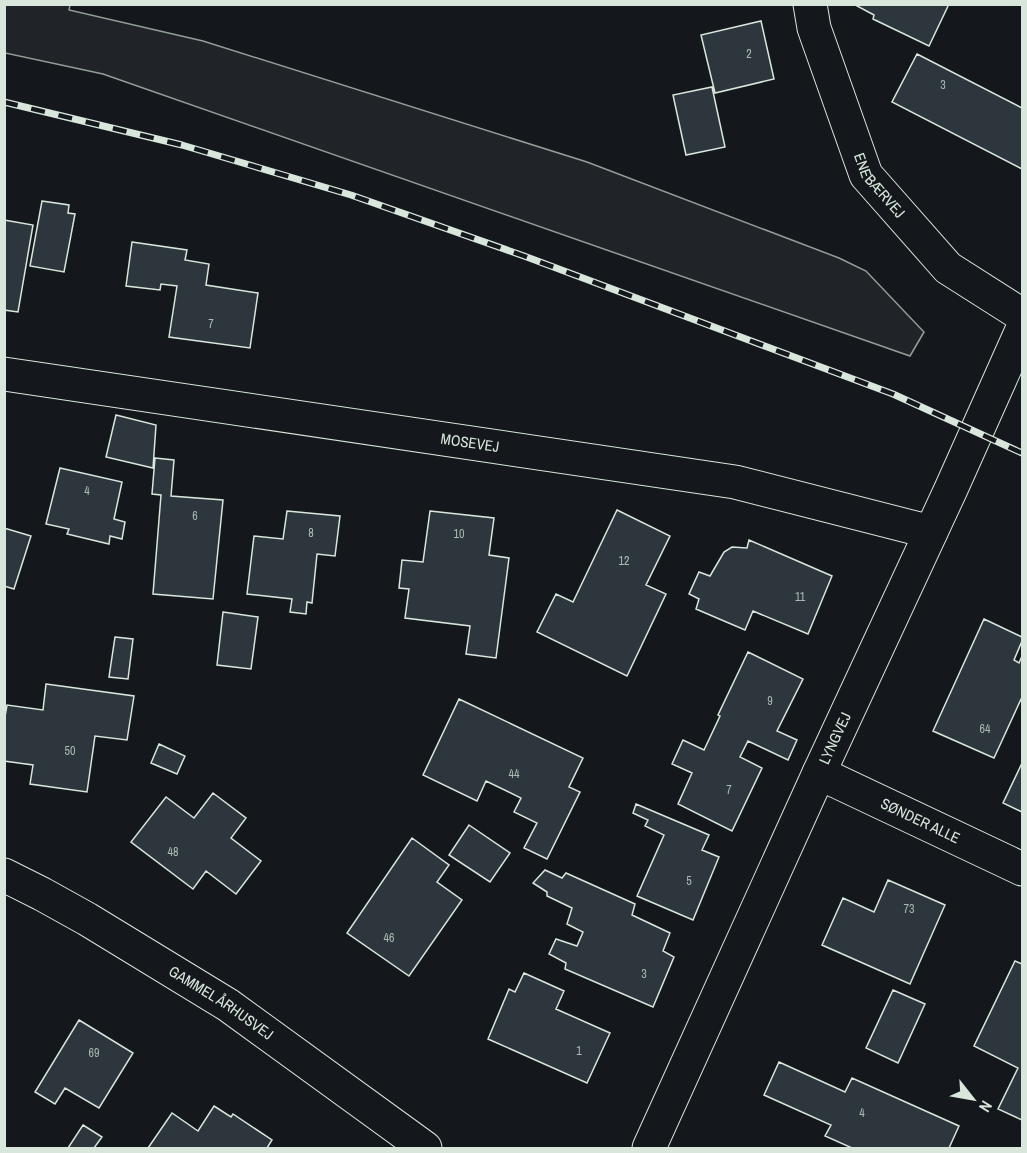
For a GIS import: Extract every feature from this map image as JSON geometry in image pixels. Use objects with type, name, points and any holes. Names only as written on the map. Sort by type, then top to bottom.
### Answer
[{"type":"street","name":"ENEBÆRVEJ","points":[[810,4],[814,28],[866,174],[948,268],[1023,315]]},
{"type":"street","name":"LYNGVEJ","points":[[649,1149],[1023,330]]},
{"type":"street","name":"MOSEVEJ","points":[[4,374],[735,482],[931,532]]},
{"type":"street","name":"SØNDER ALLE","points":[[819,773],[1023,869]]},
{"type":"street","name":"GAMMEL ÅRHUSVEJ","points":[[4,875],[87,919],[228,1005],[425,1149]]},
{"type":"shaded area","points":[[5,4],[70,5],[69,10],[203,41],[587,162],[839,258],[866,271],[924,332],[910,356],[103,74],[5,53]]},
{"type":"building","points":[[858,4],[949,4],[929,46],[873,19],[874,15],[857,6]]},
{"type":"building","points":[[761,21],[774,79],[715,93],[701,35]]},
{"type":"building","points":[[917,54],[1022,108],[1022,169],[892,102]]},
{"type":"building","points":[[712,87],[725,147],[686,155],[673,95]]},
{"type":"building","points":[[42,201],[69,205],[68,213],[75,214],[64,272],[30,266]]},
{"type":"building","points":[[4,220],[33,225],[18,312],[4,310]]},
{"type":"building","points":[[132,242],[187,250],[185,260],[209,264],[206,285],[258,293],[250,348],[169,337],[177,286],[161,284],[160,290],[126,286]]},
{"type":"building","points":[[116,415],[156,425],[153,468],[106,457]]},
{"type":"building","points":[[155,458],[174,460],[171,496],[223,500],[213,599],[153,594],[161,495],[152,494]]},
{"type":"building","points":[[60,468],[122,482],[114,519],[125,522],[122,539],[110,536],[109,544],[67,534],[69,529],[46,524]]},
{"type":"building","points":[[617,510],[670,536],[646,585],[666,594],[627,676],[537,632],[556,594],[573,602]]},
{"type":"building","points":[[287,511],[340,516],[335,556],[317,554],[312,603],[307,602],[306,614],[290,612],[292,599],[247,594],[254,536],[283,539]]},
{"type":"building","points":[[430,511],[494,518],[489,555],[509,558],[496,658],[466,654],[470,626],[405,618],[409,589],[399,588],[402,560],[423,562]]},
{"type":"building","points":[[4,528],[31,536],[14,589],[4,586]]},
{"type":"building","points":[[749,540],[832,576],[808,634],[753,611],[745,630],[696,609],[699,599],[689,594],[699,572],[710,576],[724,552],[732,547],[747,548]]},
{"type":"building","points":[[223,612],[258,617],[251,669],[217,665]]},
{"type":"building","points":[[984,619],[1022,637],[1014,660],[1019,663],[1022,656],[1022,697],[994,758],[933,731]]},
{"type":"building","points":[[115,637],[133,639],[128,679],[109,677]]},
{"type":"building","points":[[748,652],[803,679],[777,731],[797,740],[788,760],[748,741],[740,757],[762,768],[732,831],[678,804],[692,773],[672,764],[683,740],[704,750]]},
{"type":"building","points":[[46,684],[134,696],[127,740],[95,736],[87,792],[30,784],[33,765],[4,761],[4,722],[7,705],[43,710]]},
{"type":"building","points":[[459,699],[583,758],[569,787],[580,792],[547,859],[524,848],[537,823],[514,812],[521,798],[486,781],[477,801],[423,775]]},
{"type":"building","points":[[159,744],[185,756],[177,774],[151,763]]},
{"type":"building","points":[[1022,763],[1022,812],[1003,803]]},
{"type":"building","points":[[213,793],[246,818],[231,838],[261,861],[236,894],[206,871],[193,889],[131,842],[166,797],[194,818]]},
{"type":"building","points":[[636,804],[709,835],[702,850],[719,857],[693,920],[637,896],[664,835],[645,826],[648,820],[633,813]]},
{"type":"building","points":[[469,825],[510,853],[490,882],[449,855]]},
{"type":"building","points":[[412,838],[449,865],[437,882],[462,900],[409,976],[347,933]]},
{"type":"building","points":[[545,870],[562,878],[566,873],[635,904],[632,915],[670,933],[663,951],[674,957],[653,1007],[565,969],[566,963],[549,954],[556,939],[577,946],[583,932],[567,924],[572,908],[547,896],[547,892],[533,883]]},
{"type":"building","points":[[888,880],[945,905],[910,984],[822,945],[843,898],[874,912]]},
{"type":"building","points":[[1015,961],[1022,964],[1022,1120],[998,1109],[1018,1068],[974,1046]]},
{"type":"building","points":[[524,973],[564,991],[556,1009],[610,1033],[587,1083],[488,1039],[509,989],[515,992]]},
{"type":"building","points":[[893,990],[925,1004],[898,1063],[866,1048]]},
{"type":"building","points":[[79,1020],[133,1053],[99,1108],[65,1088],[55,1104],[35,1092]]},
{"type":"building","points":[[779,1062],[845,1092],[852,1078],[959,1126],[949,1148],[852,1148],[825,1136],[831,1125],[764,1095]]},
{"type":"building","points":[[214,1106],[231,1117],[233,1114],[272,1140],[267,1148],[148,1148],[172,1113],[198,1131]]},
{"type":"building","points":[[83,1125],[102,1137],[94,1148],[68,1148]]},
{"type":"railway","points":[[4,102],[182,145],[351,195],[524,256],[893,394],[1022,453]]}]
